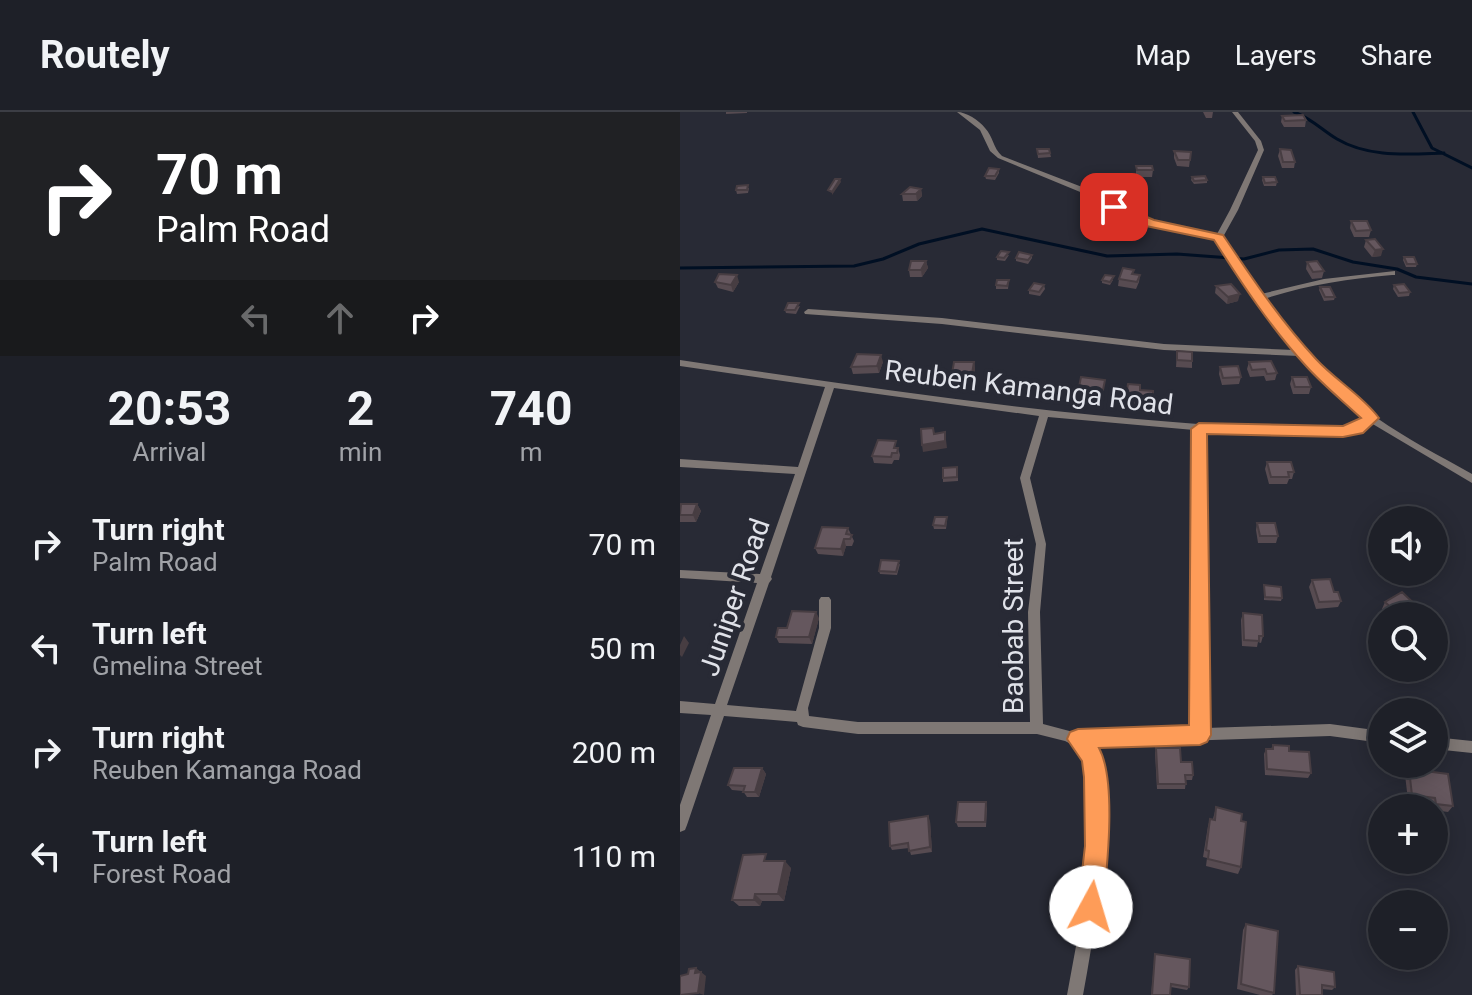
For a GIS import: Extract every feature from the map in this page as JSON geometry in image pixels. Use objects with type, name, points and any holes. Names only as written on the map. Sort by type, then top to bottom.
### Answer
[{"type":"street","points":[[960,112],[983,129],[993,151],[1000,157],[1105,199],[1132,217],[1176,230],[1219,237],[1258,298],[1303,353],[1371,418],[1472,479]]},
{"type":"street","points":[[1219,237],[1261,150],[1258,141],[1235,112]]},
{"type":"street","points":[[1258,298],[1282,289],[1338,277],[1392,273]]},
{"type":"street","points":[[808,312],[942,321],[1164,347],[1303,353]]},
{"type":"street","name":"Reuben Kamanga Road","points":[[680,363],[1044,414],[1199,429],[1343,432],[1357,429],[1371,418]]},
{"type":"street","name":"Juniper Road","points":[[680,825],[831,384]]},
{"type":"street","name":"Baobab Street","points":[[1044,414],[1025,478],[1041,544],[1034,612],[1037,728],[1078,739],[1330,730],[1368,735]]},
{"type":"street","points":[[1199,429],[1200,735]]},
{"type":"street","points":[[680,463],[802,471]]},
{"type":"street","points":[[680,574],[766,579]]},
{"type":"street","points":[[801,717],[825,628],[825,600]]},
{"type":"street","points":[[680,707],[801,717],[809,724],[858,728],[1037,728]]},
{"type":"street","points":[[1075,995],[1087,937],[1097,846],[1092,757],[1078,739]]},
{"type":"street","points":[[1448,744],[1472,747]]},
{"type":"building","points":[[1303,115],[1306,120],[1285,121],[1282,116]]},
{"type":"building","points":[[1037,149],[1049,149],[1050,153],[1038,154]]},
{"type":"building","points":[[1280,149],[1291,150],[1295,162],[1283,162]]},
{"type":"building","points":[[1174,151],[1191,152],[1190,160],[1178,160]]},
{"type":"building","points":[[1136,166],[1152,166],[1153,170],[1137,170]]},
{"type":"building","points":[[989,168],[999,169],[995,176],[985,176]]},
{"type":"building","points":[[1205,176],[1207,180],[1194,181],[1192,177]]},
{"type":"building","points":[[1263,177],[1275,177],[1277,182],[1265,183]]},
{"type":"building","points":[[835,179],[840,179],[832,192],[828,190]]},
{"type":"building","points":[[748,185],[747,190],[736,190],[737,186]]},
{"type":"building","points":[[910,187],[921,189],[916,194],[902,194]]},
{"type":"building","points":[[1351,221],[1367,221],[1371,230],[1356,231]]},
{"type":"building","points":[[1375,239],[1383,249],[1375,250],[1366,240]]},
{"type":"building","points":[[1001,251],[1009,252],[1004,258],[997,257]]},
{"type":"building","points":[[1019,252],[1032,255],[1028,260],[1016,258]]},
{"type":"building","points":[[1404,257],[1414,257],[1417,264],[1407,264]]},
{"type":"building","points":[[911,261],[926,261],[921,270],[909,270]]},
{"type":"building","points":[[1317,261],[1324,271],[1313,272],[1307,262]]},
{"type":"building","points":[[1123,268],[1140,275],[1137,282],[1119,279]]},
{"type":"building","points":[[719,274],[737,275],[731,285],[715,282]]},
{"type":"building","points":[[1105,275],[1114,276],[1110,282],[1102,280]]},
{"type":"building","points":[[997,280],[1009,280],[1007,286],[996,285]]},
{"type":"building","points":[[1034,283],[1044,285],[1039,292],[1029,290]]},
{"type":"building","points":[[1231,284],[1240,294],[1228,297],[1216,286]]},
{"type":"building","points":[[1404,284],[1410,292],[1399,293],[1394,285]]},
{"type":"building","points":[[1320,287],[1330,287],[1335,297],[1325,297]]},
{"type":"building","points":[[788,303],[799,303],[795,310],[785,310]]},
{"type":"building","points":[[1177,351],[1192,352],[1192,361],[1177,360]]},
{"type":"building","points":[[857,354],[881,355],[877,366],[851,367]]},
{"type":"building","points":[[1271,361],[1277,373],[1267,374],[1265,369],[1252,370],[1249,362]]},
{"type":"building","points":[[954,362],[974,362],[971,380],[951,379]]},
{"type":"building","points":[[1238,366],[1241,377],[1223,378],[1220,367]]},
{"type":"building","points":[[1081,377],[1105,380],[1102,395],[1078,392]]},
{"type":"building","points":[[1292,377],[1307,377],[1311,387],[1295,387]]},
{"type":"building","points":[[1043,384],[1057,384],[1056,393],[1042,392]]},
{"type":"building","points":[[1128,384],[1140,385],[1140,390],[1153,391],[1153,401],[1126,396]]},
{"type":"building","points":[[933,428],[934,434],[945,432],[945,441],[922,445],[921,429]]},
{"type":"building","points":[[878,440],[896,441],[894,448],[898,448],[897,453],[892,453],[891,457],[872,456]]},
{"type":"building","points":[[1267,462],[1291,462],[1294,472],[1288,472],[1289,477],[1271,477]]},
{"type":"building","points":[[957,467],[957,477],[943,478],[943,468]]},
{"type":"building","points":[[681,504],[697,504],[693,515],[680,515]]},
{"type":"building","points":[[935,517],[947,517],[945,526],[933,525]]},
{"type":"building","points":[[1257,523],[1275,523],[1278,536],[1260,536]]},
{"type":"building","points":[[822,527],[848,528],[846,534],[852,535],[850,539],[844,539],[841,549],[815,548]]},
{"type":"building","points":[[881,560],[899,561],[896,572],[879,571]]},
{"type":"building","points":[[1330,579],[1341,601],[1319,602],[1312,580]]},
{"type":"building","points":[[1264,585],[1281,587],[1282,598],[1265,597]]},
{"type":"building","points":[[1402,592],[1412,602],[1385,602]]},
{"type":"building","points":[[792,611],[816,612],[809,637],[776,637],[778,628],[787,628]]},
{"type":"building","points":[[1243,613],[1262,615],[1263,636],[1259,636],[1259,641],[1244,640]]},
{"type":"building","points":[[1273,745],[1289,746],[1289,751],[1309,752],[1311,773],[1267,769],[1266,749],[1273,749]]},
{"type":"building","points":[[1156,748],[1180,748],[1181,762],[1192,762],[1193,775],[1185,775],[1186,784],[1158,784]]},
{"type":"building","points":[[734,768],[762,768],[755,792],[743,792],[745,786],[728,785]]},
{"type":"building","points":[[1448,774],[1453,806],[1448,805],[1448,794],[1412,794],[1410,778],[1448,778]]},
{"type":"building","points":[[958,802],[986,802],[985,822],[956,822]]},
{"type":"building","points":[[1216,807],[1242,814],[1241,821],[1246,822],[1241,867],[1208,859],[1209,851],[1206,850],[1210,819],[1215,820]]},
{"type":"building","points":[[928,816],[930,847],[909,851],[908,843],[890,846],[889,822]]},
{"type":"building","points":[[766,854],[764,861],[785,861],[778,894],[755,894],[754,900],[732,900],[743,855]]},
{"type":"building","points":[[1246,924],[1278,931],[1274,993],[1241,984]]},
{"type":"building","points":[[1155,954],[1190,959],[1189,987],[1171,984],[1170,995],[1152,995]]},
{"type":"building","points":[[1298,966],[1334,972],[1335,987],[1322,985],[1322,995],[1300,995]]},
{"type":"building","points":[[696,968],[695,973],[701,972],[698,993],[680,995],[680,976]]},
{"type":"waterway","points":[[1294,112],[1337,139],[1362,149],[1389,154],[1442,153]]},
{"type":"waterway","points":[[1413,112],[1432,148],[1442,153]]},
{"type":"waterway","points":[[1442,153],[1472,168]]},
{"type":"waterway","points":[[680,268],[854,266],[883,259],[919,244],[982,229],[1107,256],[1177,254],[1244,259],[1279,250],[1313,249],[1353,262],[1397,269],[1416,277],[1472,284]]},
{"type":"route","points":[[1091,907],[1097,846],[1095,777],[1088,748],[1078,739],[1200,735],[1199,429],[1343,432],[1357,429],[1371,418],[1313,365],[1285,332],[1258,298],[1219,237],[1151,223],[1114,207]]}]
